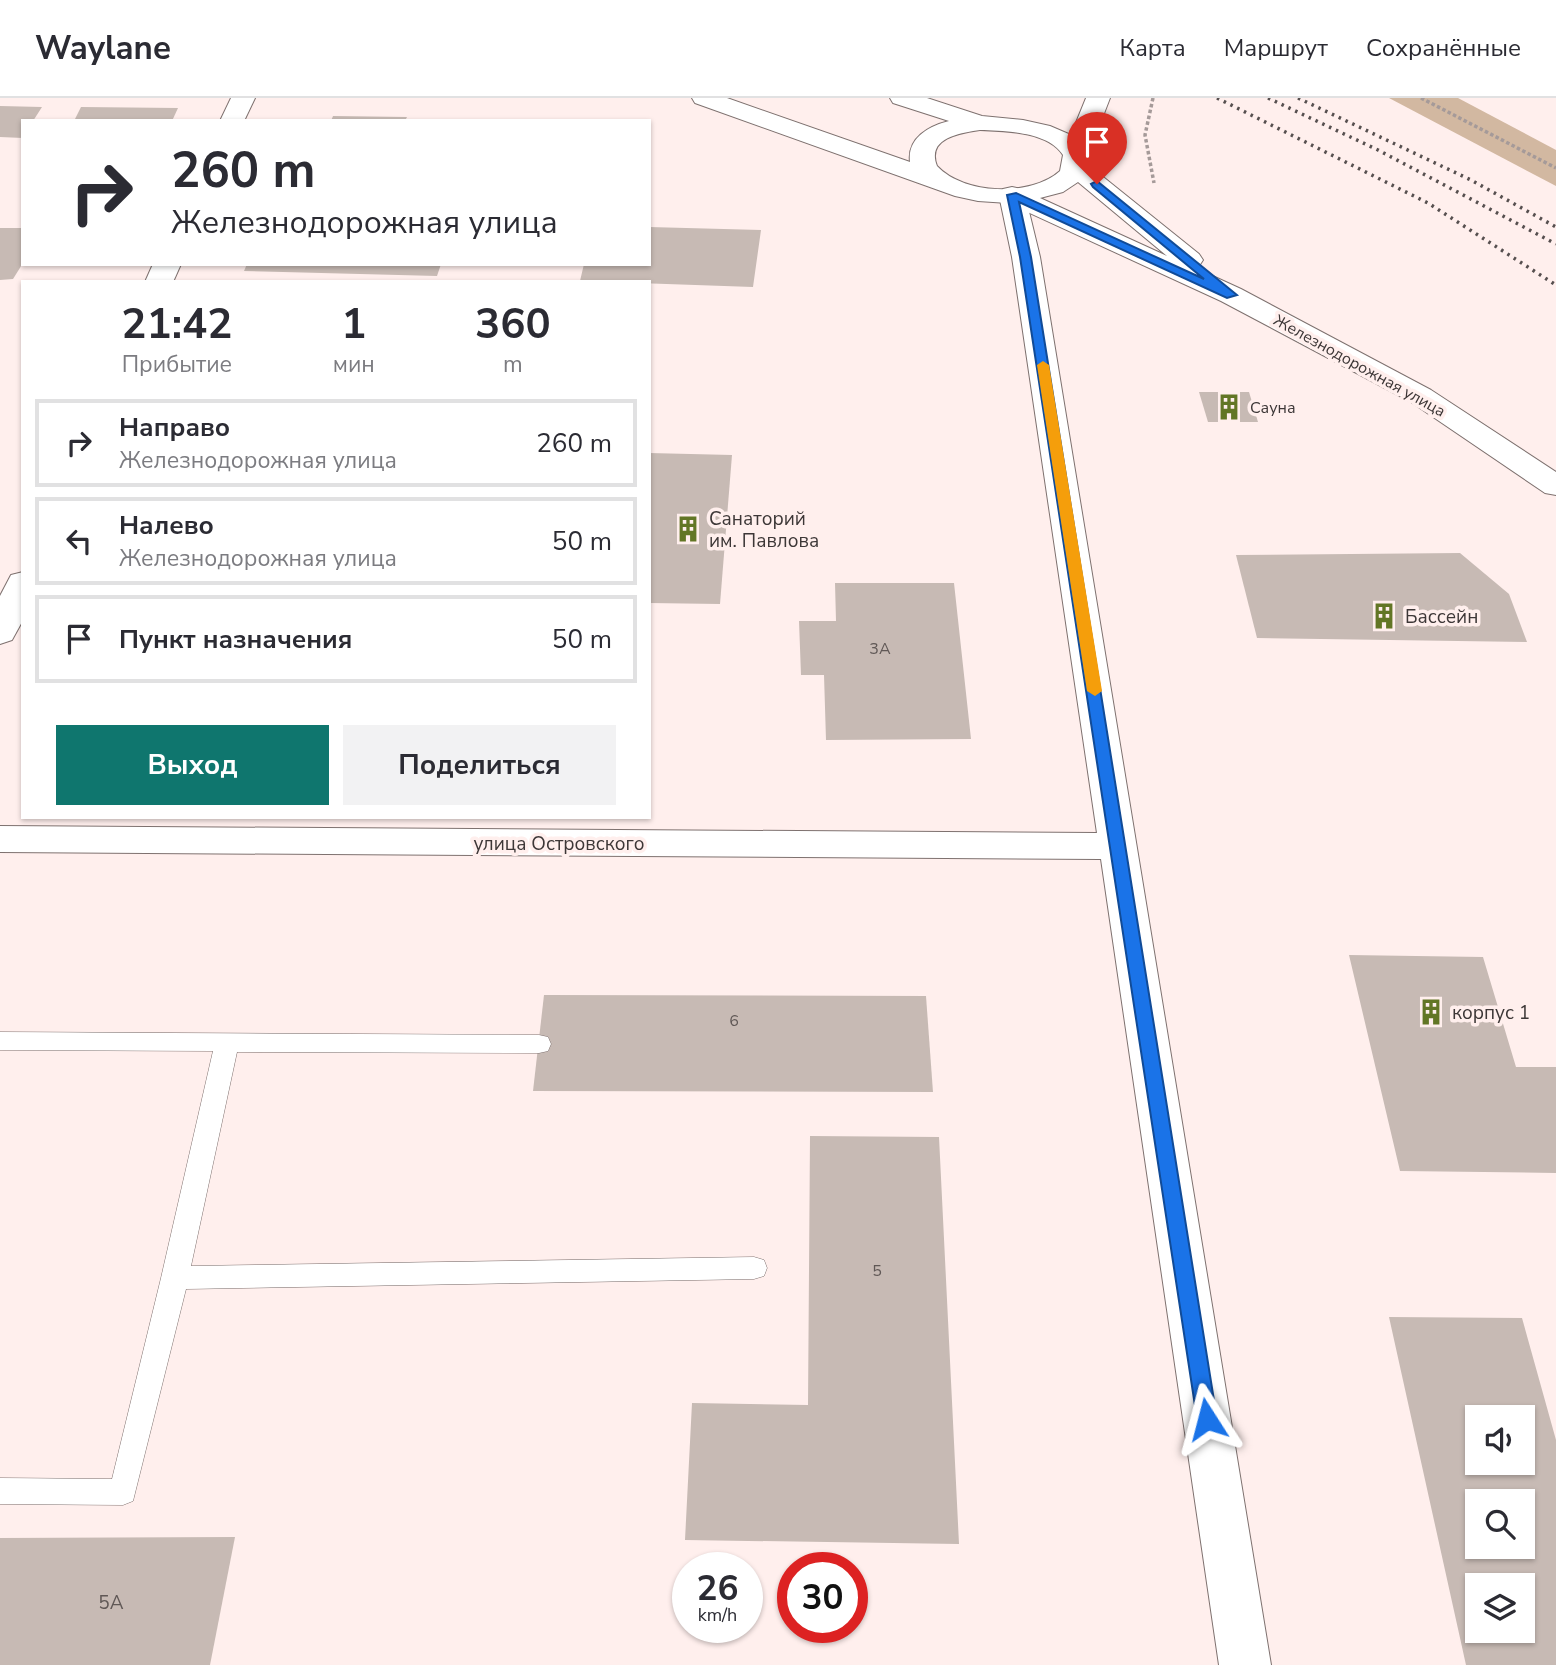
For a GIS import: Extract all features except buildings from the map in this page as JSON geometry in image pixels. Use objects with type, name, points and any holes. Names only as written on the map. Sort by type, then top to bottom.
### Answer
[{"type":"street","points":[[233,119],[243,98]]},
{"type":"street","points":[[704,98],[973,192],[1012,195],[1055,186],[1068,177],[1098,98]]},
{"type":"street","points":[[902,98],[983,123]]},
{"type":"street","points":[[939,181],[926,171],[920,161],[921,150],[928,140],[941,132],[983,123],[1019,104]]},
{"type":"street","name":"Железнодорожная улица","points":[[983,123],[1029,127],[1066,143],[1075,161],[1231,295]]},
{"type":"street","points":[[1012,195],[1026,257],[1245,1665]]},
{"type":"street","name":"Железнодорожная улица","points":[[1012,195],[1231,295],[1421,396],[1556,486]]},
{"type":"street","points":[[0,632],[21,586]]},
{"type":"street","name":"улица Островского","points":[[0,839],[1119,846]]},
{"type":"lane","points":[[0,1041],[539,1044]]},
{"type":"lane","points":[[0,1492],[123,1492],[176,1278],[227,1042]]},
{"type":"lane","points":[[176,1278],[754,1268]]},
{"type":"path","points":[[1153,98],[1145,135],[1155,189],[1178,218],[1155,232]]},
{"type":"path","points":[[1421,98],[1556,168]]},
{"type":"shaded area","points":[[1389,98],[1458,98],[1556,150],[1556,186]]},
{"type":"railway","points":[[1217,98],[1428,203],[1556,285]]},
{"type":"railway","points":[[1268,98],[1378,150],[1556,244]]},
{"type":"railway","points":[[1298,98],[1471,180],[1556,227]]},
{"type":"slow traffic","points":[[1043,365],[1095,691]]},
{"type":"place","name":"Сауна","points":[[1229,407]]},
{"type":"place","name":"Санаторий им. Павлова","points":[[688,529]]},
{"type":"place","name":"Бассейн","points":[[1384,616]]},
{"type":"place","name":"корпус 1","points":[[1431,1012]]},
{"type":"route","points":[[1097,184],[1231,295],[1012,195],[1026,257],[1207,1419]]}]
